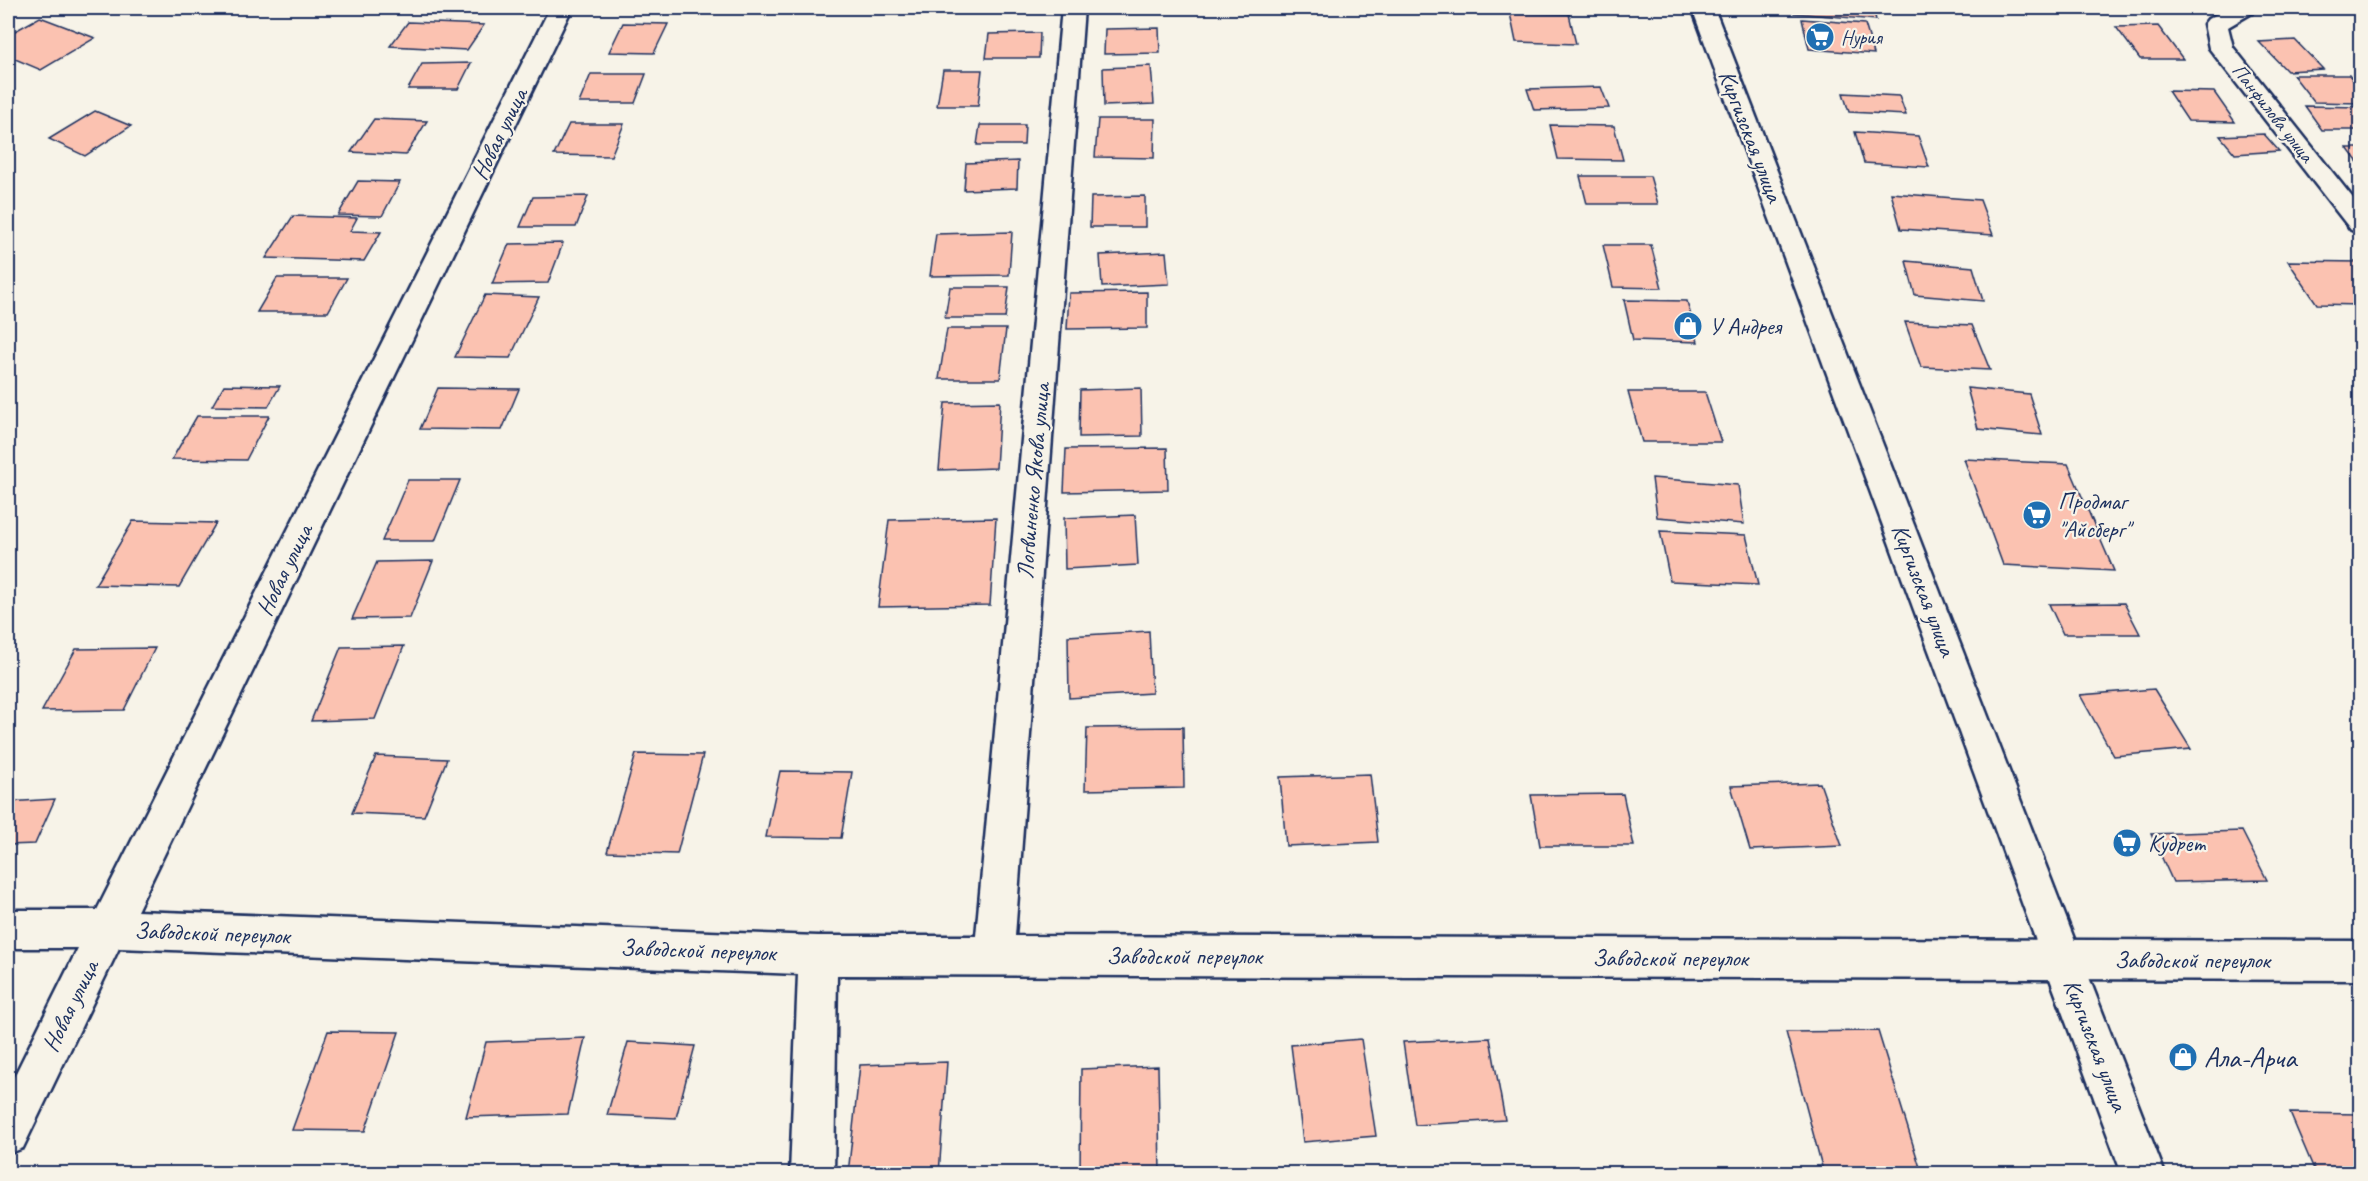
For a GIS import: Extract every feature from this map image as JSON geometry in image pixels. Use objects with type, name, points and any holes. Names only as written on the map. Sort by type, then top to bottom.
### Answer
[{"type":"street","name":"Новая улица","points":[[8,1133],[561,8]]},
{"type":"street","name":"Логвиненко Якова улица","points":[[993,955],[1073,8]]},
{"type":"street","name":"Киргизская улица","points":[[1703,8],[2144,1173]]},
{"type":"street","name":"Панфилова улица","points":[[2244,8],[2216,24],[2221,48],[2361,224]]},
{"type":"street","name":"Заводской переулок","points":[[8,928],[108,929],[818,955],[2361,961]]},
{"type":"street","points":[[812,1173],[818,955]]},
{"type":"building","points":[[1793,8],[1873,8],[1876,20],[1794,13]]},
{"type":"building","points":[[1510,13],[1569,14],[1576,44],[1516,42]]},
{"type":"building","points":[[40,17],[95,38],[41,70],[8,56],[8,35]]},
{"type":"building","points":[[1802,19],[1865,24],[1874,54],[1809,49]]},
{"type":"building","points":[[408,22],[484,25],[467,50],[390,46]]},
{"type":"building","points":[[623,23],[668,24],[654,53],[609,52]]},
{"type":"building","points":[[2158,26],[2183,59],[2140,59],[2116,27]]},
{"type":"building","points":[[1159,28],[1160,53],[1104,54],[1105,29]]},
{"type":"building","points":[[1040,33],[1039,58],[986,58],[989,34]]},
{"type":"building","points":[[2295,40],[2323,69],[2287,71],[2259,42]]},
{"type":"building","points":[[471,63],[458,89],[408,89],[422,64]]},
{"type":"building","points":[[1151,66],[1154,104],[1104,106],[1103,68]]},
{"type":"building","points":[[943,70],[982,70],[978,106],[937,106]]},
{"type":"building","points":[[591,74],[646,74],[635,103],[579,103]]},
{"type":"building","points":[[2293,75],[2349,75],[2360,89],[2360,103],[2314,102]]},
{"type":"building","points":[[1601,87],[1609,108],[1534,110],[1527,89]]},
{"type":"building","points":[[2168,91],[2214,92],[2235,122],[2188,121]]},
{"type":"building","points":[[1843,93],[1899,96],[1906,115],[1849,112]]},
{"type":"building","points":[[2305,106],[2360,107],[2360,130],[2322,130]]},
{"type":"building","points":[[95,111],[131,126],[85,156],[49,139]]},
{"type":"building","points":[[374,119],[427,121],[406,155],[351,152]]},
{"type":"building","points":[[1098,119],[1155,119],[1154,158],[1095,157]]},
{"type":"building","points":[[569,124],[624,124],[611,156],[554,155]]},
{"type":"building","points":[[980,125],[1025,125],[1024,145],[977,145]]},
{"type":"building","points":[[1550,125],[1614,126],[1623,160],[1558,159]]},
{"type":"building","points":[[1855,132],[1918,136],[1929,167],[1864,163]]},
{"type":"building","points":[[2264,134],[2279,151],[2235,154],[2220,136]]},
{"type":"building","points":[[2347,148],[2360,148],[2360,165]]},
{"type":"building","points":[[1018,161],[1017,188],[964,190],[966,163]]},
{"type":"building","points":[[1580,176],[1650,176],[1658,204],[1587,204]]},
{"type":"building","points":[[358,181],[400,182],[382,216],[338,215]]},
{"type":"building","points":[[1891,193],[1980,200],[1993,235],[1901,229]]},
{"type":"building","points":[[588,196],[576,227],[520,227],[533,197]]},
{"type":"building","points":[[1145,196],[1145,227],[1090,227],[1091,197]]},
{"type":"building","points":[[293,216],[357,218],[350,231],[381,232],[364,261],[266,258]]},
{"type":"building","points":[[1012,232],[1009,275],[930,276],[936,234]]},
{"type":"building","points":[[563,243],[548,283],[492,284],[509,244]]},
{"type":"building","points":[[1603,245],[1651,245],[1662,288],[1613,287]]},
{"type":"building","points":[[1166,252],[1169,284],[1102,287],[1100,255]]},
{"type":"building","points":[[1906,261],[1973,267],[1983,301],[1915,295]]},
{"type":"building","points":[[2288,261],[2360,262],[2360,305],[2317,304]]},
{"type":"building","points":[[277,278],[347,278],[328,312],[257,312]]},
{"type":"building","points":[[950,287],[1009,287],[1005,318],[945,318]]},
{"type":"building","points":[[1147,292],[1147,328],[1067,329],[1069,293]]},
{"type":"building","points":[[485,295],[539,297],[510,358],[455,357]]},
{"type":"building","points":[[1624,300],[1687,301],[1698,342],[1633,340]]},
{"type":"building","points":[[1905,322],[1972,325],[1990,370],[1921,367]]},
{"type":"building","points":[[947,329],[1006,329],[1000,379],[939,379]]},
{"type":"building","points":[[224,385],[280,386],[268,407],[212,406]]},
{"type":"building","points":[[438,388],[519,389],[502,430],[420,429]]},
{"type":"building","points":[[1141,388],[1142,436],[1079,437],[1080,390]]},
{"type":"building","points":[[1967,388],[2029,394],[2042,435],[1978,429]]},
{"type":"building","points":[[1628,392],[1705,392],[1721,442],[1642,442]]},
{"type":"building","points":[[1000,402],[996,468],[939,470],[945,403]]},
{"type":"building","points":[[197,416],[269,416],[246,460],[172,459]]},
{"type":"building","points":[[1167,448],[1168,490],[1064,492],[1066,449]]},
{"type":"building","name":"Продмаг \"Айсберг\"","points":[[1964,459],[2068,464],[2114,571],[2003,565]]},
{"type":"building","points":[[1652,478],[1738,485],[1744,524],[1657,517]]},
{"type":"building","points":[[408,480],[460,480],[435,541],[382,541]]},
{"type":"building","points":[[1135,515],[1138,565],[1065,569],[1064,518]]},
{"type":"building","points":[[996,518],[990,605],[878,607],[889,520]]},
{"type":"building","points":[[133,521],[216,523],[179,587],[95,585]]},
{"type":"building","points":[[1660,531],[1746,535],[1758,585],[1670,581]]},
{"type":"building","points":[[433,561],[410,618],[352,619],[377,562]]},
{"type":"building","points":[[2124,603],[2140,634],[2063,634],[2049,604]]},
{"type":"building","points":[[1149,631],[1152,693],[1069,698],[1068,636]]},
{"type":"building","points":[[404,646],[375,719],[311,721],[341,647]]},
{"type":"building","points":[[155,648],[124,710],[42,711],[76,649]]},
{"type":"building","points":[[2154,689],[2191,749],[2114,756],[2080,695]]},
{"type":"building","points":[[1183,727],[1184,788],[1085,790],[1087,728]]},
{"type":"building","points":[[636,754],[703,755],[677,854],[607,852]]},
{"type":"building","points":[[376,756],[447,759],[424,816],[352,813]]},
{"type":"building","points":[[780,771],[852,772],[841,838],[766,837]]},
{"type":"building","points":[[1370,774],[1378,842],[1286,846],[1280,777]]},
{"type":"building","points":[[1820,783],[1842,846],[1750,850],[1731,786]]},
{"type":"building","points":[[1623,794],[1634,846],[1540,846],[1531,795]]},
{"type":"building","points":[[55,799],[35,844],[8,845],[8,802]]},
{"type":"building","points":[[2242,831],[2267,880],[2173,882],[2151,834]]},
{"type":"building","points":[[328,1031],[399,1032],[365,1131],[292,1130]]},
{"type":"building","points":[[1878,1031],[1922,1174],[1824,1174],[1786,1032]]},
{"type":"building","points":[[585,1038],[568,1114],[466,1117],[486,1042]]},
{"type":"building","points":[[1490,1038],[1505,1120],[1415,1125],[1403,1042]]},
{"type":"building","points":[[1361,1039],[1376,1136],[1303,1142],[1291,1045]]},
{"type":"building","points":[[628,1042],[695,1046],[676,1118],[607,1115]]},
{"type":"building","points":[[947,1062],[939,1174],[848,1174],[860,1065]]},
{"type":"building","points":[[1158,1066],[1160,1174],[1080,1174],[1081,1069]]},
{"type":"building","points":[[2290,1113],[2360,1114],[2360,1174],[2316,1174]]},
{"type":"place","name":"Нурия","points":[[1820,37]]},
{"type":"place","name":"У Андрея","points":[[1688,326]]},
{"type":"place","name":"Продмаг \"Айсберг\"","points":[[2037,515]]},
{"type":"place","name":"Кудрет","points":[[2127,843]]},
{"type":"place","name":"Ала-Арча","points":[[2183,1057]]}]
